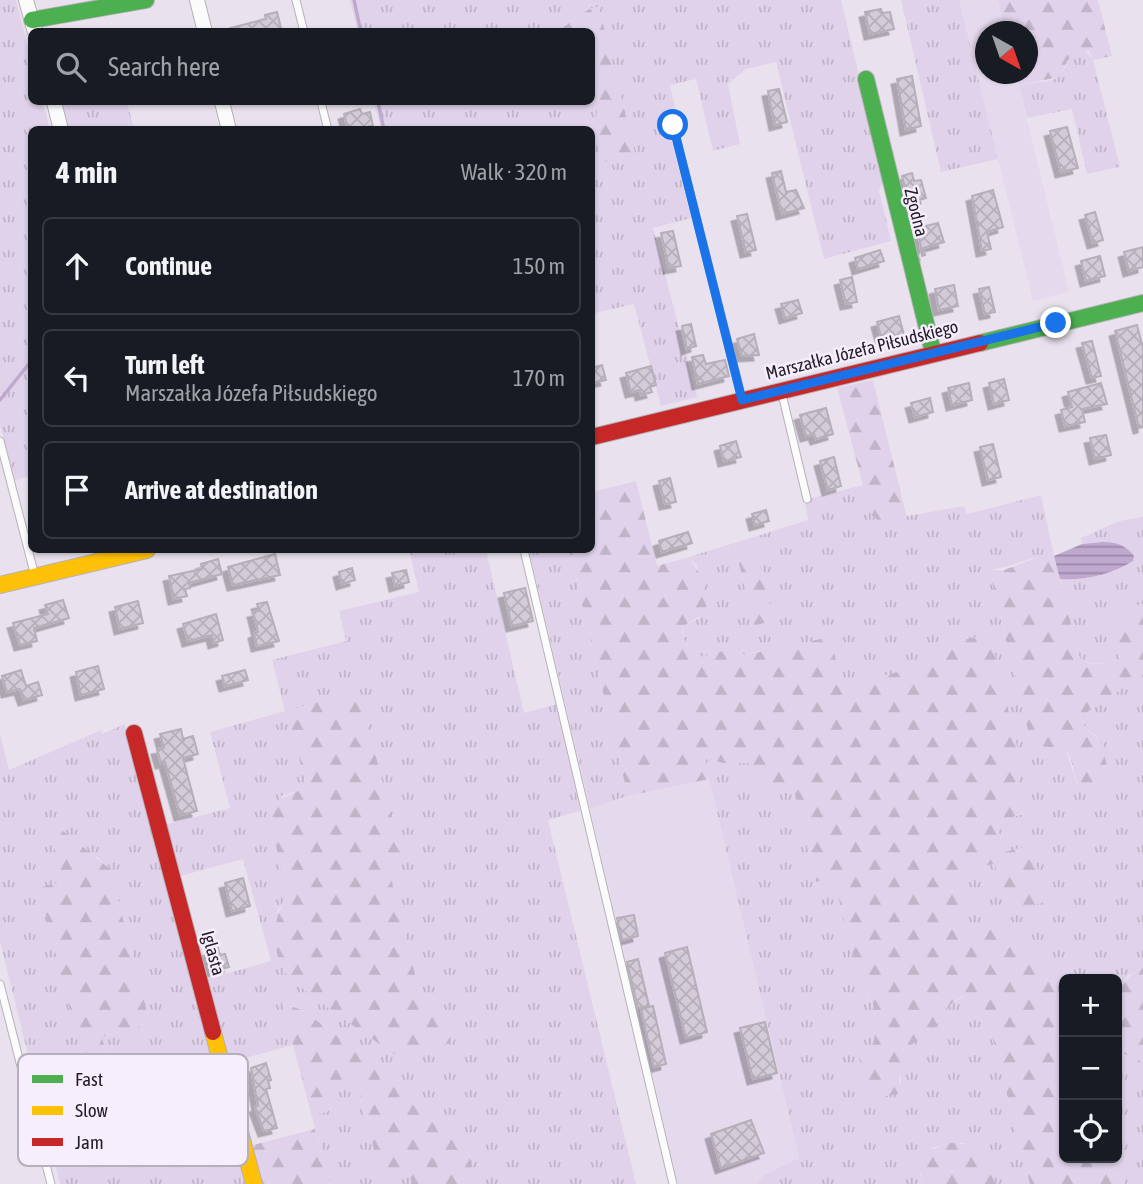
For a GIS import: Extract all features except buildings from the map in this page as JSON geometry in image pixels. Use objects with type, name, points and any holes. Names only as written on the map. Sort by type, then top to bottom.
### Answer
[{"type":"street","points":[[26,0],[33,26],[146,0]]},
{"type":"street","points":[[197,0],[204,28]]},
{"type":"street","name":"Zgodna","points":[[866,79],[933,352]]},
{"type":"street","points":[[55,105],[60,126]]},
{"type":"street","points":[[223,105],[228,126]]},
{"type":"street","name":"Marszałka Józefa Piłsudskiego","points":[[595,436],[1143,303]]},
{"type":"street","points":[[0,585],[134,553]]},
{"type":"street","name":"Iglasta","points":[[135,733],[220,1054]]},
{"type":"street","name":"Iglasta","points":[[248,1161],[254,1184]]},
{"type":"lane","points":[[296,0],[303,28]]},
{"type":"lane","points":[[322,105],[327,126]]},
{"type":"lane","points":[[673,125],[742,400]]},
{"type":"lane","points":[[781,390],[807,499]]},
{"type":"lane","points":[[0,441],[28,549]]},
{"type":"lane","points":[[29,553],[35,576]]},
{"type":"lane","points":[[525,553],[673,1184]]},
{"type":"lane","points":[[0,984],[18,1055]]},
{"type":"lane","points":[[46,1166],[51,1184]]},
{"type":"shaded area","points":[[959,0],[998,0],[1003,21],[975,21],[975,65]]},
{"type":"shaded area","points":[[980,84],[1018,84],[1069,292],[1033,301]]},
{"type":"shaded area","points":[[1103,542],[1124,547],[1134,556],[1133,561],[1098,576],[1060,579],[1054,556],[1082,544]]},
{"type":"shaded area","points":[[709,779],[799,1158],[764,1175],[755,1184],[678,1184],[590,808],[628,796]]},
{"type":"green space","points":[[0,0],[16,0],[28,48],[28,105],[43,105],[49,126],[28,126],[28,476],[15,480],[0,425]]},
{"type":"green space","points":[[350,0],[841,0],[884,180],[879,190],[891,241],[824,259],[776,62],[746,69],[728,84],[740,144],[713,151],[696,79],[670,85],[675,108],[664,110],[691,218],[653,228],[697,397],[661,406],[634,304],[595,313],[595,126],[380,126],[375,105],[595,105],[595,87],[598,90],[598,122],[636,161],[599,7],[589,9],[562,28],[357,28]]},
{"type":"green space","points":[[901,0],[959,0],[975,65],[975,84],[980,84],[998,159],[941,172]]},
{"type":"green space","points":[[998,0],[1098,0],[1112,56],[1093,60],[1089,51],[1077,52],[1070,58],[1059,77],[1038,81],[1038,21],[1003,21]]},
{"type":"green space","points":[[599,7],[637,161],[609,164],[598,149],[595,28],[562,28],[589,9]]},
{"type":"green space","points":[[1085,50],[1093,60],[1120,167],[1087,174],[1072,109],[1027,118],[1019,85],[1053,80],[1064,70],[1071,54]]},
{"type":"green space","points":[[63,105],[128,105],[133,126],[68,126]]},
{"type":"green space","points":[[873,380],[907,518],[879,521],[871,515],[837,388]]},
{"type":"green space","points":[[636,481],[657,566],[689,557],[702,578],[707,612],[685,625],[682,632],[686,645],[702,657],[730,649],[745,655],[830,637],[843,687],[942,660],[961,640],[990,634],[1021,763],[1019,782],[1026,813],[996,821],[1004,852],[1032,845],[1046,902],[1006,910],[994,864],[953,872],[967,931],[1002,929],[1037,953],[1053,978],[1059,1000],[1059,1163],[1119,1163],[1124,1184],[1030,1184],[981,993],[955,1001],[931,1032],[902,1050],[898,1094],[869,1099],[858,1053],[873,1044],[877,1024],[873,1004],[860,981],[833,877],[816,882],[794,791],[764,797],[753,763],[723,763],[705,758],[709,779],[628,796],[570,553],[595,553],[595,491]]},
{"type":"green space","points":[[863,485],[871,515],[879,521],[964,506],[967,514],[1041,495],[1054,556],[1039,557],[989,570],[1031,743],[1066,750],[1077,784],[1097,736],[1086,729],[1080,717],[1143,674],[1143,968],[1127,976],[1122,986],[1122,974],[1059,974],[1059,1001],[1053,978],[1002,929],[967,932],[953,872],[994,864],[1032,846],[1004,852],[996,820],[1025,814],[1019,782],[1021,763],[990,634],[961,640],[942,660],[843,687],[759,651],[745,655],[730,649],[702,657],[686,644],[683,635],[685,625],[700,618],[697,566],[689,557],[734,543],[754,626],[771,621],[768,587],[748,539],[808,520],[805,500]]},
{"type":"green space","points":[[1143,517],[1143,604],[1112,614],[1120,659],[1100,664],[1080,659],[1060,579],[1098,576],[1133,561],[1103,542],[1082,544],[1081,538],[1119,521]]},
{"type":"green space","points":[[748,539],[768,587],[771,621],[754,626],[734,543]]},
{"type":"green space","points":[[410,553],[487,553],[524,713],[557,704],[580,811],[548,820],[636,1184],[477,1184],[461,1126],[302,1010],[283,1003],[293,1045],[248,1057],[248,1054],[225,1054],[204,980],[271,961],[243,859],[177,877],[164,825],[230,808],[210,732],[285,711],[272,660],[346,641],[339,611],[419,592]],"holes":[[[286,711],[402,853],[385,855],[422,1002],[438,999],[395,1055],[277,912],[287,895],[281,796],[307,788]]]},
{"type":"green space","points":[[530,553],[570,553],[628,796],[590,808]]},
{"type":"green space","points":[[1045,555],[1054,556],[1080,659],[1085,662],[1099,664],[1119,659],[1112,614],[1143,604],[1143,674],[1080,717],[1086,729],[1101,740],[1110,779],[1096,790],[1082,787],[1078,782],[1066,750],[1031,743],[989,570],[1004,570]]},
{"type":"green space","points":[[358,690],[402,854],[385,855],[422,1002],[438,999],[450,1043],[396,1055],[290,978],[284,971],[275,942],[276,923],[287,895],[267,805],[307,787],[286,711]]},
{"type":"green space","points":[[125,724],[213,1054],[106,1054],[102,1037],[150,1023],[110,869],[96,856],[63,881],[39,889],[102,1054],[28,1054],[0,941],[0,734],[9,770],[101,730],[102,734]]},
{"type":"green space","points":[[704,757],[723,763],[754,763],[794,791],[816,882],[833,876],[860,981],[873,1005],[877,1024],[873,1044],[901,1085],[899,1061],[902,1050],[923,1036],[955,1002],[962,997],[981,992],[1030,1184],[996,1184],[964,1143],[933,1147],[920,1174],[922,1184],[755,1184],[764,1175],[799,1158]]},
{"type":"green space","points":[[63,831],[110,869],[150,1023],[102,1037],[106,1054],[81,1054],[39,888],[63,881],[52,838]]},
{"type":"green space","points":[[1143,968],[1143,1062],[1122,1053],[1122,987]]},
{"type":"green space","points":[[282,1003],[302,1010],[461,1126],[477,1184],[412,1184],[408,1172],[381,1177],[356,1080],[340,1086],[330,1110],[312,1117]]},
{"type":"green space","points":[[1122,1053],[1143,1062],[1143,1184],[1124,1184],[1119,1163],[1122,1163]]},
{"type":"green space","points":[[356,1080],[381,1177],[408,1171],[412,1184],[330,1184],[312,1117],[330,1110],[339,1086]]},
{"type":"green space","points":[[315,1129],[330,1184],[260,1184],[249,1146]]},
{"type":"green space","points":[[951,1143],[975,1145],[996,1184],[922,1184],[921,1167],[926,1156],[930,1151]]},
{"type":"green space","points":[[56,1166],[243,1166],[248,1184],[60,1184]]},
{"type":"waterway","points":[[354,0],[360,28]]},
{"type":"waterway","points":[[379,105],[383,126]]},
{"type":"waterway","points":[[0,400],[28,365]]},
{"type":"traffic: fast","points":[[32,20],[146,0]]},
{"type":"traffic: fast","points":[[866,79],[933,352]]},
{"type":"traffic: fast","points":[[980,343],[1143,303]]},
{"type":"traffic: slow","points":[[0,585],[134,553]]},
{"type":"traffic: slow","points":[[213,1032],[219,1054]]},
{"type":"traffic: slow","points":[[248,1162],[254,1184]]},
{"type":"traffic: jam","points":[[595,436],[980,343]]},
{"type":"traffic: jam","points":[[134,733],[213,1032]]},
{"type":"route","points":[[673,125],[742,400],[1056,323]]}]
